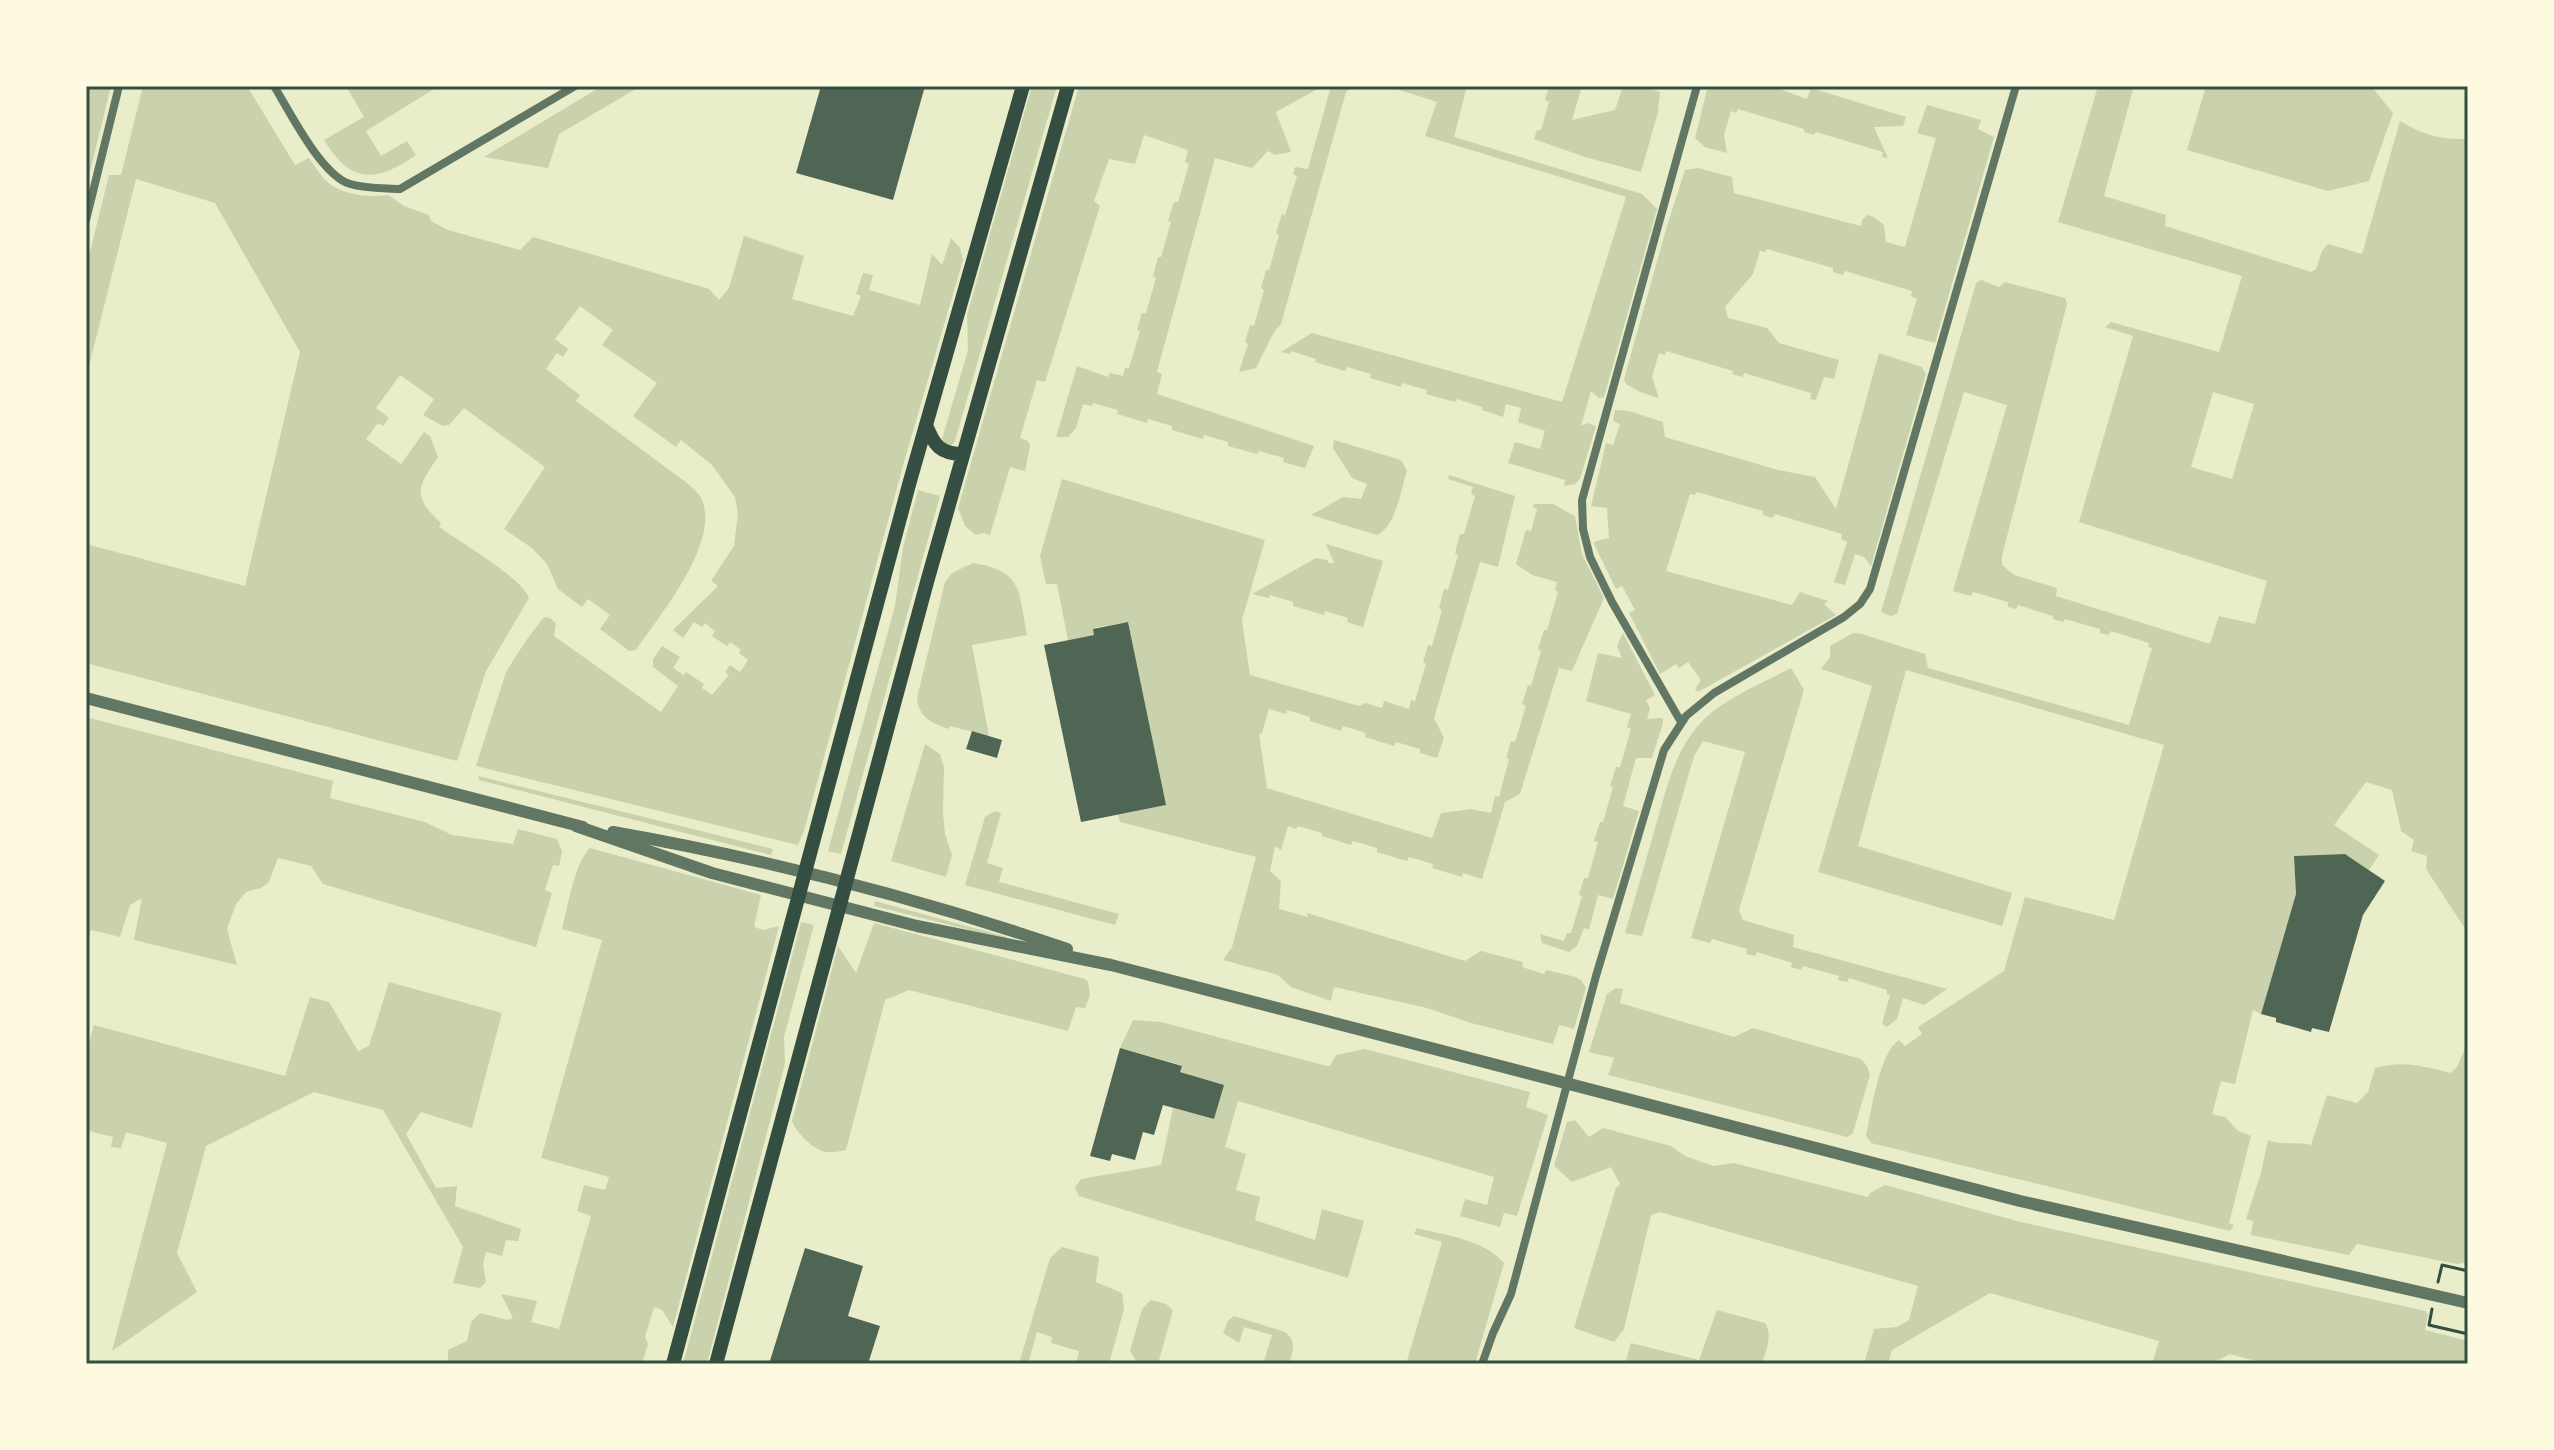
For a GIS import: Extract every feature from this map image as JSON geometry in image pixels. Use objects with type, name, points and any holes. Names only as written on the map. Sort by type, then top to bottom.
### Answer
[{"type":"main road","points":[[673,1364],[803,873],[1023,86]]},
{"type":"main road","points":[[716,1364],[844,884],[1068,86]]},
{"type":"main road","points":[[926,425],[934,445],[943,452],[963,454]]},
{"type":"street","points":[[86,220],[119,86]]},
{"type":"street","points":[[274,86],[325,169],[347,184],[400,189],[575,86]]},
{"type":"street","points":[[1681,722],[1612,602],[1590,557],[1583,529],[1582,500],[1697,86]]},
{"type":"street","points":[[1482,1364],[1511,1294],[1596,976],[1664,750],[1693,708],[1844,617],[1860,604],[1870,589],[2016,86]]},
{"type":"street","points":[[86,698],[576,826],[712,873],[838,906],[917,926],[1111,965],[2020,1201],[2468,1303]]},
{"type":"street","points":[[576,826],[719,851],[941,908],[1111,965]]},
{"type":"path","points":[[2442,1265],[2468,1271]]},
{"type":"path","points":[[2429,1325],[2468,1334]]},
{"type":"green space","points":[[86,86],[111,86],[86,188]]},
{"type":"green space","points":[[143,86],[247,86],[295,165],[309,158],[325,180],[339,189],[363,196],[388,195],[404,206],[429,215],[431,221],[448,230],[520,250],[533,237],[709,289],[719,300],[729,288],[744,236],[804,256],[792,299],[853,316],[861,296],[856,294],[863,273],[873,275],[869,290],[920,305],[932,254],[942,265],[951,238],[960,248],[963,260],[798,845],[476,766],[506,672],[544,617],[556,623],[554,636],[661,712],[678,686],[653,667],[653,659],[662,646],[680,657],[673,668],[684,675],[686,672],[704,684],[702,688],[712,695],[729,675],[725,672],[730,665],[740,672],[748,660],[730,642],[727,646],[712,636],[715,631],[705,623],[702,627],[694,622],[683,638],[673,630],[718,586],[711,581],[734,546],[738,514],[735,497],[712,465],[681,440],[676,447],[633,416],[657,383],[602,345],[613,330],[580,306],[555,339],[568,349],[563,357],[557,353],[546,369],[580,395],[576,401],[694,489],[700,496],[705,514],[703,533],[686,576],[636,650],[629,651],[600,629],[610,615],[588,599],[582,607],[558,589],[547,564],[532,548],[504,529],[545,467],[464,408],[449,425],[443,426],[423,415],[434,399],[400,375],[376,408],[389,418],[383,426],[378,423],[366,439],[401,464],[424,432],[430,436],[438,457],[422,484],[425,506],[441,523],[439,527],[503,570],[529,598],[486,671],[457,761],[86,663],[86,544],[245,586],[300,352],[215,203],[136,179],[86,378],[86,268],[109,175],[121,175]]},
{"type":"green space","points":[[346,86],[439,86],[366,131],[381,156],[407,141],[416,155],[389,171],[376,174],[354,171],[344,165],[324,140],[364,117]]},
{"type":"green space","points":[[602,86],[641,86],[559,134],[548,168],[484,157]]},
{"type":"green space","points":[[1032,86],[1057,86],[955,441],[952,445],[946,445],[942,439],[968,350],[967,315]]},
{"type":"green space","points":[[1079,86],[1323,86],[1276,112],[1291,152],[1275,155],[1268,151],[1252,168],[1215,158],[1157,372],[1162,374],[1157,394],[1314,446],[1305,468],[1283,462],[1284,458],[1228,446],[1228,442],[1204,435],[1203,439],[1148,419],[1147,423],[1117,414],[1118,410],[1093,403],[1092,406],[1083,404],[1076,428],[1068,437],[1056,437],[1077,366],[1108,377],[1110,373],[1123,376],[1125,368],[1129,368],[1142,313],[1146,313],[1156,278],[1153,276],[1158,257],[1161,257],[1171,222],[1168,221],[1174,202],[1178,202],[1189,164],[1185,162],[1188,150],[1144,135],[1135,164],[1109,159],[1094,201],[1100,206],[1045,382],[1037,380],[1020,438],[1028,441],[1030,446],[1025,471],[1010,467],[990,535],[976,535],[965,526],[958,508]]},
{"type":"green space","points":[[1331,86],[1353,86],[1346,92],[1281,324],[1256,368],[1239,372],[1250,325],[1254,326],[1264,290],[1261,288],[1266,270],[1269,270],[1279,235],[1276,233],[1297,176],[1293,174],[1295,167],[1308,169]]},
{"type":"green space","points":[[1387,86],[1467,86],[1454,137],[1642,194],[1657,209],[1604,397],[1599,398],[1591,391],[1581,426],[1587,423],[1596,426],[1580,479],[1575,484],[1564,486],[1565,480],[1508,463],[1515,442],[1540,449],[1545,431],[1518,422],[1521,408],[1506,404],[1503,417],[1457,399],[1455,402],[1426,394],[1427,390],[1402,383],[1401,387],[1347,367],[1345,371],[1291,351],[1290,354],[1281,352],[1312,333],[1562,402],[1626,197],[1425,136],[1437,102]]},
{"type":"green space","points":[[1549,86],[1582,86],[1572,120],[1615,110],[1623,86],[1640,86],[1660,92],[1658,112],[1641,172],[1534,139],[1537,130],[1541,130],[1549,102],[1545,100]]},
{"type":"green space","points":[[1708,86],[1781,86],[1780,89],[1807,99],[1811,88],[1906,117],[1903,126],[1874,127],[1888,158],[1882,157],[1883,152],[1816,132],[1814,135],[1804,132],[1804,129],[1738,109],[1736,113],[1731,111],[1724,135],[1727,153],[1705,147],[1695,138]]},
{"type":"green space","points":[[2098,86],[2134,86],[2104,196],[2166,215],[2165,226],[2311,272],[2316,269],[2328,244],[2362,254],[2400,121],[2432,136],[2468,139],[2468,933],[2426,869],[2427,856],[2411,851],[2414,840],[2401,831],[2392,790],[2366,782],[2334,825],[2379,855],[2369,870],[2345,854],[2294,856],[2296,894],[2261,1014],[2253,1010],[2235,1084],[2221,1081],[2212,1114],[2225,1117],[2238,1131],[2251,1136],[2229,1223],[2234,1225],[2230,1231],[1871,1143],[1866,1136],[1881,1070],[1892,1047],[1899,1040],[1905,1046],[1922,1034],[1918,1027],[2004,971],[2025,897],[2114,920],[2164,745],[1906,670],[1858,846],[2012,893],[2002,926],[1818,872],[1872,686],[1821,669],[1830,657],[1830,646],[1853,633],[1862,634],[1925,654],[1928,668],[2129,725],[2152,648],[2148,647],[2149,643],[2111,631],[2109,635],[2100,633],[2100,629],[2065,619],[2063,622],[2018,605],[2016,609],[2008,607],[2008,602],[1973,592],[1971,596],[1953,591],[2007,405],[1964,392],[1897,614],[1891,616],[1881,612],[1976,283],[1981,280],[1999,287],[2005,282],[2065,298],[2067,304],[2002,565],[2014,575],[2057,588],[2056,596],[2210,644],[2219,616],[2255,624],[2267,581],[2079,522],[2133,336],[2105,327],[2111,322],[2219,352],[2242,276],[2058,222]],"holes":[[[2213,392],[2254,404],[2232,479],[2191,467]]]},
{"type":"green space","points":[[2206,86],[2371,86],[2393,113],[2369,181],[2328,191],[2187,150]]},
{"type":"green space","points":[[1927,105],[1981,120],[1978,129],[1994,137],[1935,343],[1906,335],[1917,299],[1911,296],[1912,291],[1845,271],[1843,275],[1833,272],[1833,268],[1767,249],[1760,251],[1753,274],[1725,307],[1728,318],[1767,328],[1779,343],[1839,360],[1834,379],[1824,377],[1816,400],[1810,399],[1811,393],[1744,373],[1743,377],[1732,374],[1733,371],[1666,351],[1665,355],[1659,353],[1652,377],[1659,398],[1626,384],[1624,379],[1685,170],[1698,168],[1732,177],[1734,193],[1861,226],[1867,215],[1874,217],[1884,225],[1886,242],[1905,247],[1936,138],[1917,133]]},
{"type":"green space","points":[[1879,353],[1922,367],[1926,374],[1871,566],[1864,557],[1855,554],[1845,585],[1834,582],[1847,542],[1841,539],[1842,534],[1775,514],[1773,518],[1763,515],[1763,511],[1697,492],[1690,494],[1666,571],[1792,605],[1800,592],[1828,601],[1824,604],[1836,615],[1698,692],[1695,689],[1701,680],[1688,662],[1679,668],[1676,664],[1660,674],[1629,613],[1635,610],[1622,586],[1616,589],[1594,544],[1609,538],[1607,508],[1591,506],[1606,443],[1613,445],[1620,424],[1613,421],[1615,410],[1629,411],[1663,422],[1665,437],[1778,470],[1815,477],[1836,509]]},
{"type":"green space","points":[[1334,440],[1401,460],[1407,471],[1393,516],[1377,535],[1311,515],[1343,497],[1361,499],[1367,484],[1352,478],[1333,448]]},
{"type":"green space","points":[[1449,475],[1515,496],[1498,567],[1480,562],[1434,718],[1444,738],[1437,758],[1396,742],[1394,746],[1365,737],[1366,733],[1343,726],[1341,731],[1287,710],[1286,714],[1269,709],[1262,733],[1259,734],[1267,788],[1432,838],[1441,813],[1471,809],[1491,813],[1495,796],[1499,797],[1509,759],[1506,758],[1511,741],[1515,742],[1526,706],[1522,704],[1528,685],[1531,686],[1541,651],[1538,649],[1558,592],[1555,590],[1557,582],[1532,575],[1516,564],[1526,530],[1531,531],[1537,509],[1533,507],[1534,504],[1553,504],[1575,516],[1582,554],[1604,598],[1572,671],[1559,668],[1520,794],[1505,802],[1482,879],[1463,873],[1462,877],[1432,868],[1433,864],[1409,857],[1407,861],[1377,852],[1377,848],[1353,841],[1351,845],[1298,826],[1296,829],[1288,826],[1281,850],[1275,846],[1270,871],[1281,881],[1279,909],[1308,917],[1307,913],[1465,961],[1481,951],[1523,962],[1522,967],[1544,974],[1546,970],[1581,980],[1586,988],[1574,1029],[1559,1025],[1553,1044],[1427,1008],[1334,987],[1331,1001],[1291,987],[1278,975],[1223,960],[1232,947],[1256,857],[1120,822],[1118,815],[1165,805],[1128,622],[1094,628],[1094,635],[1068,640],[1057,584],[1046,584],[1040,556],[1062,479],[1265,540],[1242,620],[1250,675],[1359,706],[1365,703],[1382,708],[1384,701],[1409,709],[1411,700],[1415,701],[1428,645],[1432,646],[1442,610],[1439,608],[1444,589],[1448,590],[1458,555],[1455,553],[1460,534],[1464,534],[1475,496],[1471,494],[1473,487],[1448,479]]},
{"type":"green space","points":[[918,490],[940,496],[841,854],[828,851],[895,606],[903,547]]},
{"type":"green space","points":[[1326,544],[1383,561],[1363,627],[1347,622],[1348,618],[1325,611],[1324,615],[1270,595],[1269,598],[1252,594],[1316,558],[1334,563]]},
{"type":"green space","points":[[973,563],[1002,571],[1016,586],[1027,635],[972,645],[989,736],[950,726],[948,729],[931,721],[923,715],[917,698],[945,582],[952,573]]},
{"type":"green space","points":[[1623,633],[1655,695],[1646,700],[1650,708],[1647,719],[1663,718],[1663,723],[1652,758],[1636,758],[1623,806],[1639,811],[1613,899],[1598,895],[1589,930],[1584,928],[1577,946],[1569,952],[1542,943],[1540,934],[1564,941],[1567,933],[1571,933],[1584,878],[1588,878],[1598,842],[1594,841],[1613,787],[1610,786],[1616,767],[1620,767],[1631,729],[1627,727],[1631,714],[1586,701],[1598,653],[1622,658],[1617,646]]},
{"type":"green space","points":[[1791,668],[1804,690],[1739,910],[1743,920],[1794,935],[1793,947],[1947,989],[1924,1005],[1903,998],[1897,1019],[1887,1027],[1882,1024],[1890,995],[1887,990],[1849,978],[1847,982],[1838,980],[1839,976],[1803,966],[1801,970],[1791,967],[1792,963],[1757,952],[1755,956],[1746,954],[1747,949],[1712,939],[1710,943],[1691,938],[1745,752],[1703,741],[1694,756],[1642,936],[1625,933],[1672,771],[1688,739],[1698,725],[1720,706]]},
{"type":"green space","points":[[86,717],[333,781],[330,798],[425,822],[452,835],[513,844],[518,829],[557,839],[562,851],[559,866],[553,865],[545,890],[552,893],[536,947],[323,884],[311,866],[278,858],[269,882],[246,892],[236,904],[227,929],[237,965],[134,940],[142,898],[130,905],[120,937],[91,930],[86,945],[86,735],[90,726],[86,725]]},
{"type":"green space","points":[[925,744],[940,754],[944,767],[943,813],[945,834],[952,855],[946,877],[891,861]]},
{"type":"green space","points":[[478,776],[773,849],[771,855],[479,780]]},
{"type":"green space","points":[[995,811],[1001,813],[987,863],[1003,868],[999,882],[1119,914],[1115,925],[965,885],[985,817]]},
{"type":"green space","points":[[590,848],[761,895],[754,927],[763,930],[779,926],[673,1327],[662,1310],[654,1307],[645,1337],[648,1344],[642,1364],[448,1364],[448,1350],[467,1341],[471,1322],[480,1313],[507,1320],[513,1318],[501,1294],[537,1301],[531,1322],[559,1329],[591,1216],[577,1211],[584,1185],[605,1190],[609,1177],[541,1158],[602,940],[562,929],[576,875]]},
{"type":"green space","points":[[875,901],[1007,937],[874,906]]},
{"type":"green space","points":[[801,922],[814,925],[784,1037],[785,1063],[707,1364],[683,1364]]},
{"type":"green space","points":[[874,923],[1085,979],[1090,995],[1085,1008],[1076,1007],[1068,1031],[909,990],[885,1000],[846,1150],[826,1152],[806,1140],[792,1121],[838,946],[856,973]]},
{"type":"green space","points":[[389,982],[502,1013],[472,1128],[421,1112],[406,1134],[436,1188],[457,1186],[455,1206],[521,1229],[518,1241],[506,1240],[502,1256],[486,1252],[483,1264],[486,1282],[480,1288],[453,1283],[463,1247],[383,1110],[314,1092],[206,1146],[177,1253],[197,1292],[112,1351],[167,1143],[126,1132],[121,1148],[111,1147],[113,1137],[86,1130],[86,1053],[94,1025],[285,1076],[310,997],[329,1002],[358,1051],[369,1046]]},
{"type":"green space","points":[[1616,988],[1623,989],[1620,1003],[1734,1037],[1753,1028],[1861,1059],[1870,1075],[1853,1133],[1847,1137],[1608,1075],[1614,1058],[1589,1052],[1607,994]]},
{"type":"green space","points":[[1133,1020],[1161,1022],[1327,1066],[1336,1055],[1365,1049],[1530,1092],[1526,1107],[1548,1115],[1517,1216],[1504,1213],[1500,1227],[1460,1216],[1465,1199],[1487,1205],[1494,1177],[1238,1101],[1225,1147],[1246,1154],[1236,1190],[1260,1197],[1255,1220],[1315,1240],[1322,1209],[1364,1221],[1348,1278],[1079,1196],[1075,1188],[1081,1179],[1161,1165],[1173,1108],[1214,1119],[1223,1085],[1180,1072],[1181,1065],[1120,1048]]},
{"type":"green space","points":[[2468,1042],[2468,1262],[2457,1264],[2357,1244],[2349,1255],[2251,1235],[2253,1221],[2246,1219],[2268,1140],[2311,1145],[2327,1095],[2357,1103],[2368,1092],[2375,1068],[2395,1064],[2451,1073]]},
{"type":"green space","points":[[1575,1120],[1589,1137],[1603,1128],[1671,1146],[1685,1156],[1713,1166],[1734,1163],[1868,1197],[1885,1185],[2021,1222],[2426,1311],[2425,1330],[2468,1341],[2468,1364],[2267,1364],[2230,1354],[2211,1364],[2152,1364],[2159,1341],[1990,1293],[1892,1350],[1888,1364],[1864,1364],[1874,1329],[1897,1327],[1909,1320],[1918,1286],[1660,1212],[1651,1215],[1624,1329],[1614,1342],[1574,1328],[1616,1188],[1620,1184],[1611,1167],[1572,1182],[1554,1166],[1567,1122]]},
{"type":"green space","points":[[1417,1228],[1475,1243],[1504,1263],[1475,1364],[1406,1364],[1442,1242],[1414,1234]]},
{"type":"green space","points":[[1062,1247],[1099,1257],[1096,1282],[1122,1293],[1124,1309],[1109,1364],[1076,1364],[1079,1351],[1051,1343],[1052,1337],[1037,1332],[1028,1364],[1019,1364],[1050,1258]]},
{"type":"green space","points":[[1151,1300],[1166,1304],[1173,1310],[1158,1364],[1138,1364],[1130,1351],[1142,1309]]},
{"type":"green space","points":[[1717,1310],[1765,1323],[1769,1338],[1762,1364],[1625,1364],[1631,1343],[1699,1360]]},
{"type":"green space","points":[[1234,1316],[1289,1335],[1293,1351],[1289,1364],[1263,1364],[1272,1335],[1244,1327],[1239,1343],[1223,1333]]},
{"type":"building","points":[[821,86],[925,86],[893,200],[796,173]]},
{"type":"building","points":[[1128,622],[1166,805],[1081,822],[1044,645],[1094,635],[1093,629]]},
{"type":"building","points":[[972,731],[1002,740],[997,758],[966,749]]},
{"type":"building","points":[[2345,854],[2385,881],[2363,915],[2329,1032],[2312,1028],[2311,1032],[2276,1022],[2276,1018],[2261,1014],[2296,894],[2294,856]]},
{"type":"building","points":[[1120,1048],[1182,1066],[1180,1072],[1224,1085],[1214,1119],[1163,1105],[1154,1135],[1143,1132],[1135,1160],[1112,1154],[1110,1161],[1090,1156]]},
{"type":"building","points":[[805,1248],[863,1266],[848,1316],[880,1326],[868,1364],[769,1364]]}]
